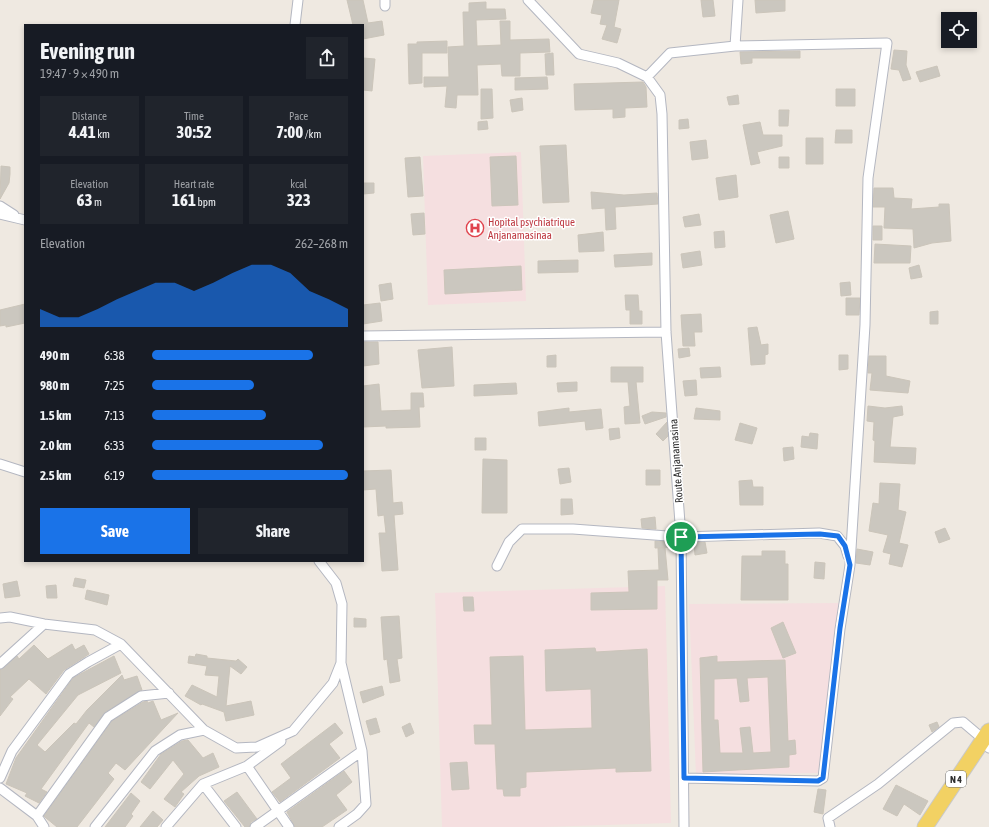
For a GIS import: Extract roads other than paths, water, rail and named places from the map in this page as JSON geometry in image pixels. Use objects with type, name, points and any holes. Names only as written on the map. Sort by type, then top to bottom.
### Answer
[{"type":"main road","name":"N 4","points":[[925,827],[987,739]]},
{"type":"street","points":[[295,24],[298,0]]},
{"type":"street","points":[[528,0],[579,54],[618,63],[646,77],[670,53],[735,46],[887,43],[868,178],[866,325],[850,565],[840,628],[823,778],[818,781],[684,778]]},
{"type":"street","points":[[735,46],[738,0]]},
{"type":"street","name":"Route Anjanamasina","points":[[646,77],[660,95],[662,114],[666,332],[681,537],[684,827]]},
{"type":"street","points":[[0,206],[21,219]]},
{"type":"street","points":[[0,214],[21,219]]},
{"type":"street","points":[[0,219],[21,219]]},
{"type":"street","points":[[364,336],[666,332]]},
{"type":"street","points":[[0,464],[24,472]]},
{"type":"street","points":[[497,566],[510,542],[522,529],[573,529],[681,537],[820,534],[838,536],[845,546],[850,565]]},
{"type":"street","points":[[320,562],[336,583],[342,604],[341,663],[362,751],[366,804],[357,814],[339,827]]},
{"type":"street","points":[[0,618],[10,617],[44,624],[94,630],[121,644],[170,693],[204,730],[236,748],[257,747],[293,731]]},
{"type":"street","points":[[0,664],[44,624]]},
{"type":"street","points":[[0,778],[12,751],[69,674],[121,644]]},
{"type":"street","points":[[166,827],[203,784],[246,766],[293,731],[333,683],[341,663]]},
{"type":"street","points":[[37,816],[108,717],[141,696],[170,693]]},
{"type":"street","points":[[830,827],[828,818],[878,784],[953,723],[963,722],[987,739]]},
{"type":"street","points":[[95,827],[155,751],[180,734],[204,730]]},
{"type":"street","points":[[255,827],[362,751]]},
{"type":"street","points":[[246,766],[289,827]]},
{"type":"street","points":[[203,784],[236,827]]},
{"type":"street","points":[[0,788],[37,816],[44,827]]},
{"type":"place","name":"Hopital psychiatrique Anjanamasinaa","points":[[475,228]]}]
